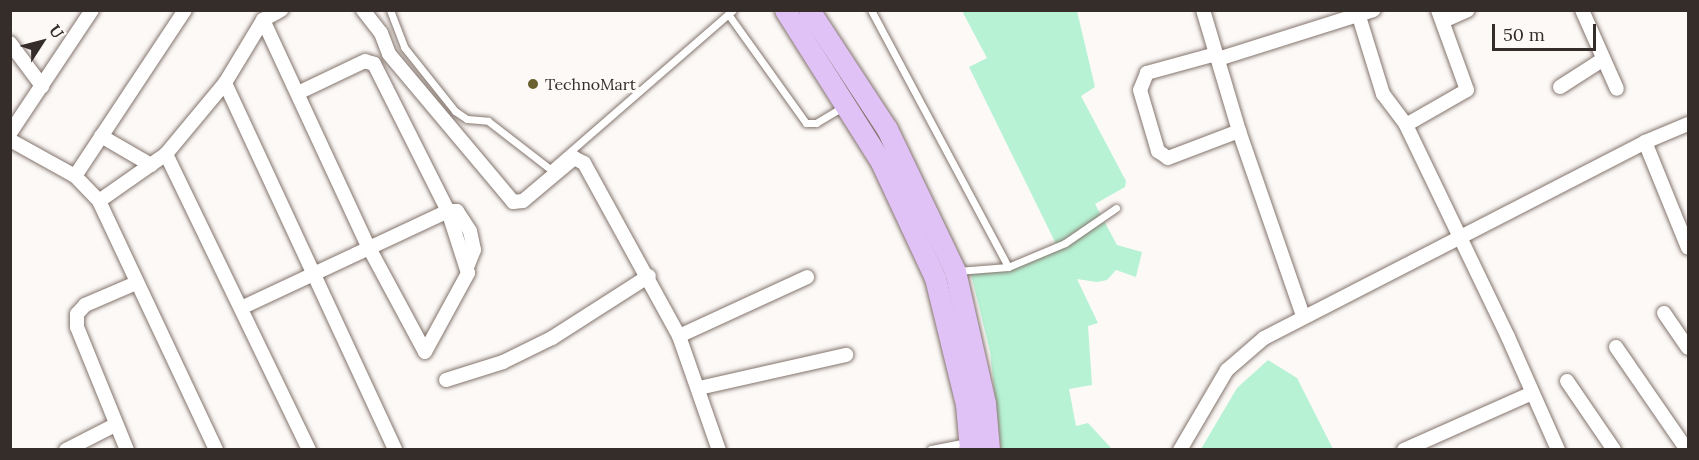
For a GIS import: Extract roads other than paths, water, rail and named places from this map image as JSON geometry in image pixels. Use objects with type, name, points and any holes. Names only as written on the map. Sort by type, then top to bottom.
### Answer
[{"type":"main road","points":[[785,10],[847,104],[881,162],[934,278],[976,447]]},
{"type":"main road","points":[[809,10],[887,129],[955,271],[979,370],[976,447]]},
{"type":"street","points":[[75,176],[185,10]]},
{"type":"street","points":[[99,201],[166,154],[225,83],[263,20],[281,10]]},
{"type":"street","points":[[363,10],[381,33],[389,54],[513,202],[523,201],[579,158],[649,276],[679,336],[719,450]]},
{"type":"street","points":[[1203,10],[1239,131],[1303,316]]},
{"type":"street","points":[[1239,131],[1168,158],[1158,151],[1140,90],[1147,73],[1217,57],[1373,10]]},
{"type":"street","points":[[1406,125],[1467,90],[1441,16],[1468,10]]},
{"type":"street","points":[[1582,10],[1602,60],[1617,89]]},
{"type":"street","points":[[10,133],[88,13]]},
{"type":"street","points":[[1358,13],[1383,94],[1406,125],[1558,450]]},
{"type":"street","points":[[263,20],[300,92],[368,246],[425,352],[468,273],[468,267],[448,211],[374,64],[364,61],[300,92]]},
{"type":"street","points":[[10,43],[42,86]]},
{"type":"street","points":[[1560,87],[1602,60]]},
{"type":"street","points":[[225,83],[395,450]]},
{"type":"street","points":[[1180,450],[1233,364],[1264,338],[1645,142],[1689,124]]},
{"type":"street","points":[[101,136],[151,165]]},
{"type":"street","points":[[10,140],[75,176],[99,201],[216,450]]},
{"type":"street","points":[[1645,142],[1688,246]]},
{"type":"street","points":[[166,154],[309,450]]},
{"type":"street","points":[[241,308],[368,246],[448,211]]},
{"type":"street","points":[[446,380],[503,362],[552,338],[649,276]]},
{"type":"street","points":[[679,336],[807,277]]},
{"type":"street","points":[[128,450],[115,425],[77,327],[77,314],[85,305],[136,283]]},
{"type":"street","points":[[1664,313],[1689,348]]},
{"type":"street","points":[[1616,347],[1687,450]]},
{"type":"street","points":[[699,388],[846,355]]},
{"type":"street","points":[[1567,381],[1614,450]]},
{"type":"street","points":[[1404,450],[1532,393]]},
{"type":"street","points":[[66,450],[115,425]]},
{"type":"lane","points":[[390,10],[404,47],[455,111],[467,118],[488,121],[550,169],[730,12],[806,123],[816,123],[847,104]]},
{"type":"lane","points":[[871,10],[1008,267]]},
{"type":"lane","points":[[955,271],[1008,267],[1065,243],[1116,208]]},
{"type":"lane","points":[[931,449],[976,447]]},
{"type":"place","name":"TechnoMart","points":[[533,84]]}]
